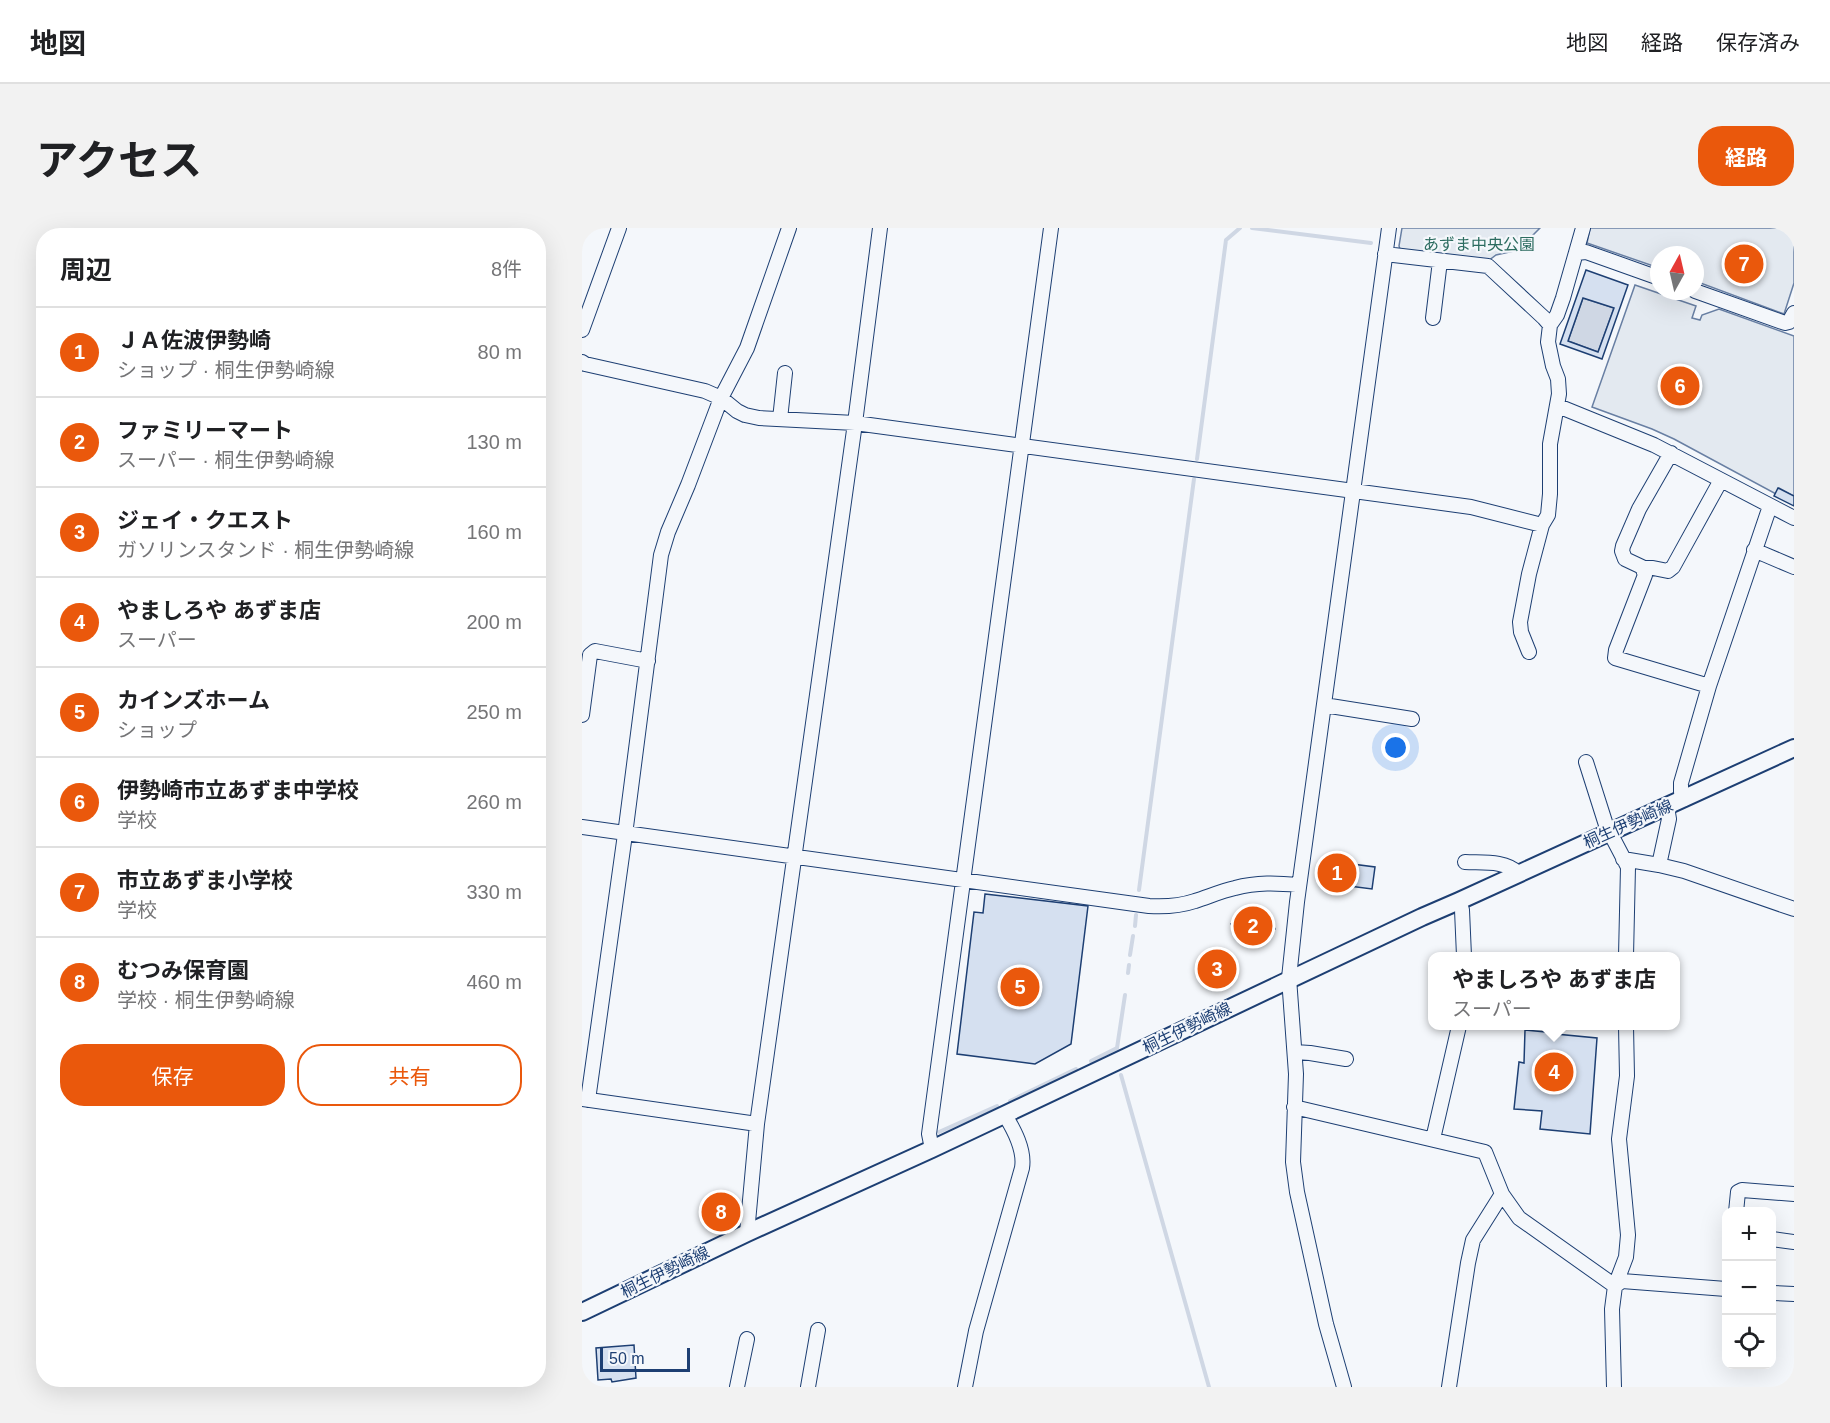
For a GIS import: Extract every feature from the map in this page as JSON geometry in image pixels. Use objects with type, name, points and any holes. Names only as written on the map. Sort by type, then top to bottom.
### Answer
[{"type":"main road","name":"桐生伊勢崎線","points":[[582,1312],[1174,1035],[1422,916],[1794,748]]},
{"type":"street","points":[[582,330],[619,228]]},
{"type":"street","points":[[757,1124],[585,1100],[626,832],[661,555],[721,398],[747,348],[789,228]]},
{"type":"street","points":[[747,1233],[757,1124],[796,856],[880,228]]},
{"type":"street","points":[[932,1149],[929,1134],[1051,228]]},
{"type":"street","points":[[1344,1387],[1326,1324],[1294,1175],[1296,1074],[1289,978],[1299,885],[1389,228]]},
{"type":"street","points":[[1529,652],[1521,632],[1520,622],[1529,574],[1542,525],[1548,515],[1550,444],[1558,406],[1558,379],[1548,342],[1550,325],[1557,315],[1563,298],[1584,228]]},
{"type":"street","points":[[1576,253],[1586,252],[1650,275]]},
{"type":"street","points":[[1386,254],[1488,267],[1550,325]]},
{"type":"street","points":[[1433,318],[1440,261]]},
{"type":"street","points":[[1704,294],[1785,323],[1792,320],[1794,313]]},
{"type":"street","points":[[582,362],[705,391],[721,398],[745,415],[855,423],[1353,490],[1471,507],[1542,525]]},
{"type":"street","points":[[780,419],[785,373]]},
{"type":"street","points":[[1558,406],[1671,453],[1794,518]]},
{"type":"street","points":[[1644,571],[1625,559],[1623,546],[1639,509],[1671,453]]},
{"type":"street","points":[[1644,571],[1653,568],[1668,571],[1673,567],[1721,480]]},
{"type":"street","points":[[1684,799],[1681,783],[1709,687],[1770,506]]},
{"type":"street","points":[[1754,550],[1794,567]]},
{"type":"street","points":[[1644,571],[1615,658],[1709,687]]},
{"type":"street","points":[[582,715],[590,655],[595,651],[648,661]]},
{"type":"street","points":[[1324,705],[1412,719]]},
{"type":"street","points":[[1586,762],[1610,832],[1628,867],[1626,952]]},
{"type":"street","points":[[1659,865],[1670,819],[1667,807]]},
{"type":"street","points":[[582,826],[963,881],[1164,907],[1195,902],[1216,893],[1250,884],[1275,882],[1299,885]]},
{"type":"street","points":[[1623,860],[1684,871],[1794,909]]},
{"type":"street","points":[[1465,862],[1505,865],[1512,867],[1518,873]]},
{"type":"street","points":[[1459,901],[1462,910],[1464,952]]},
{"type":"street","points":[[1433,1139],[1458,1030]]},
{"type":"street","points":[[1614,1387],[1612,1309],[1615,1286],[1626,1257],[1628,1235],[1618,1139],[1627,1076],[1626,1030]]},
{"type":"street","points":[[1295,1052],[1346,1059]]},
{"type":"street","points":[[1294,1107],[1485,1152],[1502,1194],[1519,1218],[1615,1286]]},
{"type":"street","points":[[965,1387],[976,1331],[1023,1159],[1005,1114]]},
{"type":"street","points":[[1736,1207],[1738,1192],[1742,1190],[1794,1194]]},
{"type":"street","points":[[1449,1387],[1473,1240],[1502,1194]]},
{"type":"street","points":[[1776,1240],[1794,1242]]},
{"type":"street","points":[[1615,1286],[1622,1281],[1722,1289]]},
{"type":"street","points":[[1776,1293],[1794,1294]]},
{"type":"street","points":[[808,1387],[818,1330]]},
{"type":"street","points":[[737,1387],[747,1339]]},
{"type":"green space","name":"あずま中央公園","points":[[1402,228],[1540,228],[1518,250],[1496,255],[1488,261],[1401,252],[1399,246]]},
{"type":"green space","points":[[1590,228],[1794,228],[1794,283],[1784,314],[1704,284],[1704,246],[1650,246],[1650,265],[1587,243]]},
{"type":"green space","points":[[1635,285],[1650,290],[1650,300],[1679,300],[1696,306],[1692,318],[1700,320],[1702,315],[1719,309],[1794,336],[1794,496],[1779,488],[1776,494],[1674,439],[1592,407]]},
{"type":"shaded area","points":[[1583,298],[1614,308],[1598,352],[1568,341]]},
{"type":"building","points":[[1586,270],[1628,285],[1602,359],[1560,344]],"holes":[[[1583,298],[1614,308],[1598,352],[1568,341]]]},
{"type":"building","points":[[1778,488],[1794,496],[1794,506],[1774,496]]},
{"type":"building","points":[[1321,860],[1375,867],[1372,889],[1318,882]]},
{"type":"building","points":[[985,894],[1088,906],[1071,1044],[1035,1064],[957,1054],[974,912],[983,913]]},
{"type":"building","points":[[1265,909],[1275,929],[1249,941],[1239,941],[1231,924]]},
{"type":"building","points":[[1525,1030],[1597,1038],[1590,1134],[1540,1129],[1542,1111],[1514,1109],[1519,1062],[1524,1063]]},
{"type":"building","points":[[634,1345],[636,1378],[612,1382],[611,1379],[598,1380],[596,1348]]},
{"type":"waterway","points":[[1197,459],[1226,240],[1240,228]]},
{"type":"waterway","points":[[1252,228],[1371,243]]},
{"type":"waterway","points":[[1139,890],[1194,479]]},
{"type":"waterway","points":[[1135,926],[1136,915]]},
{"type":"waterway","points":[[1130,955],[1133,936]]},
{"type":"waterway","points":[[1128,973],[1129,965]]},
{"type":"waterway","points":[[1091,1061],[1117,1048],[1125,995]]},
{"type":"waterway","points":[[1010,1101],[1076,1069]]},
{"type":"waterway","points":[[1121,1075],[1209,1387]]},
{"type":"waterway","points":[[939,1132],[997,1106]]},
{"type":"place","name":"市立あずま小学校","points":[[1744,264]]},
{"type":"place","name":"伊勢崎市立あずま中学校","points":[[1680,386]]},
{"type":"place","name":"ＪＡ佐波伊勢崎","points":[[1337,873]]},
{"type":"place","name":"ファミリーマート","points":[[1253,926]]},
{"type":"place","name":"ジェイ・クエスト","points":[[1217,969]]},
{"type":"place","name":"カインズホーム","points":[[1020,987]]},
{"type":"place","name":"やましろや あずま店","points":[[1554,1072]]},
{"type":"place","name":"むつみ保育園","points":[[721,1212]]}]
